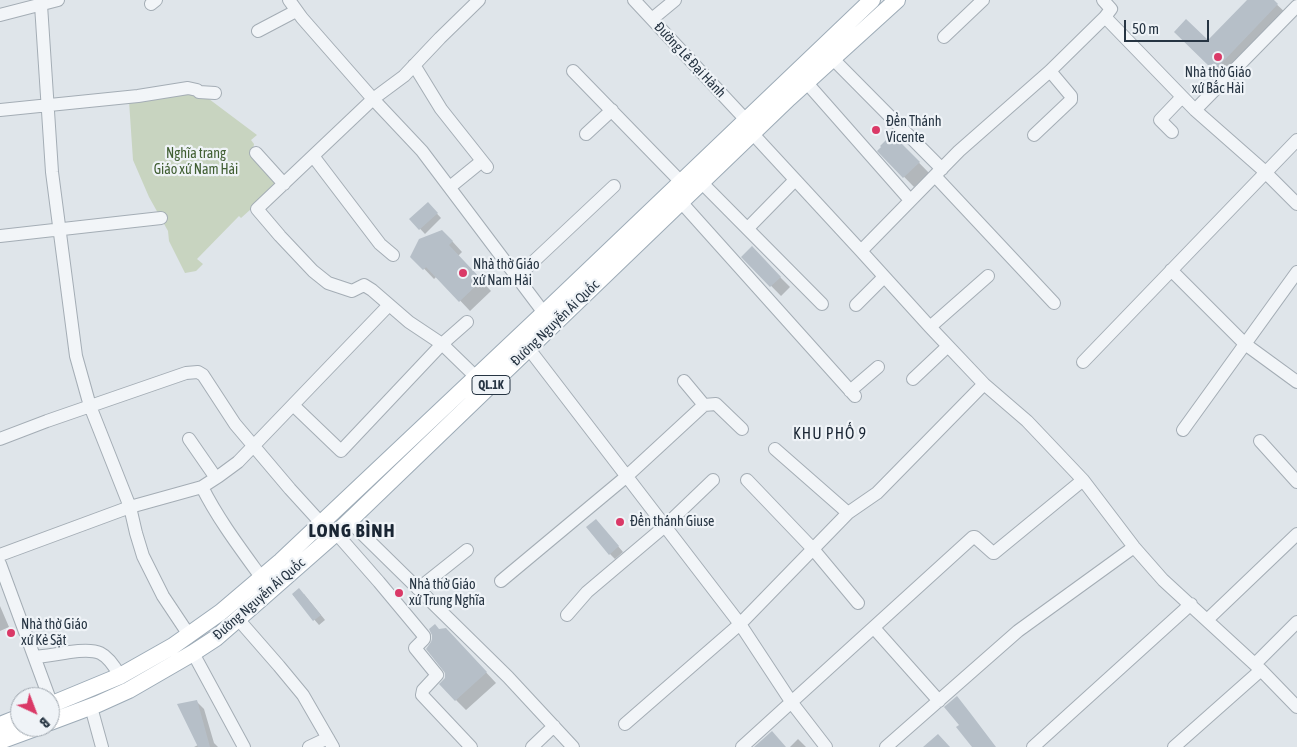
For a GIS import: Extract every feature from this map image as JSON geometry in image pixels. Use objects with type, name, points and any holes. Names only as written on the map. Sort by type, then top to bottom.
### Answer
[{"type":"main road","name":"Đường Nguyễn Ái Quốc","points":[[60,718],[130,690],[216,638],[336,533],[702,183],[749,127],[872,0]]},
{"type":"main road","name":"Đường Nguyễn Ái Quốc","points":[[60,697],[120,676],[139,666],[189,635],[221,612],[281,561],[681,182],[806,82],[897,0]]},
{"type":"main road","points":[[336,508],[349,521]]},
{"type":"street","points":[[0,15],[58,0]]},
{"type":"street","points":[[476,376],[442,344],[409,322],[364,285],[352,291],[328,284],[313,271],[257,209],[373,99],[404,76],[478,0]]},
{"type":"street","name":"Đường Lê Đại Hành","points":[[634,0],[930,327],[984,384],[1027,421],[1083,480],[1134,547],[1163,580],[1258,667],[1297,707]]},
{"type":"street","points":[[652,19],[675,0]]},
{"type":"street","points":[[944,37],[983,0]]},
{"type":"street","points":[[861,251],[959,151],[1050,71],[1105,17],[1111,9],[1103,0]]},
{"type":"street","points":[[41,5],[52,172],[76,356],[90,406],[130,507],[143,556],[164,596],[189,635]]},
{"type":"street","points":[[258,31],[293,5],[373,99],[422,151],[544,313]]},
{"type":"street","points":[[1195,110],[1297,6]]},
{"type":"street","points":[[1105,17],[1195,110],[1265,172],[1297,204]]},
{"type":"street","points":[[832,58],[938,172],[1054,303]]},
{"type":"street","points":[[414,66],[441,109],[485,164],[450,187]]},
{"type":"street","points":[[573,71],[681,182]]},
{"type":"street","points":[[1034,135],[1071,100],[1071,96],[1050,71]]},
{"type":"street","points":[[806,82],[910,200]]},
{"type":"street","points":[[0,110],[138,96],[188,88],[199,92],[216,93]]},
{"type":"street","points":[[1172,132],[1160,120],[1182,97]]},
{"type":"street","points":[[586,134],[612,110]]},
{"type":"street","points":[[1083,362],[1297,140]]},
{"type":"street","points":[[256,153],[284,184]]},
{"type":"street","points":[[313,156],[380,244],[393,255]]},
{"type":"street","points":[[748,228],[796,180]]},
{"type":"street","points":[[702,183],[822,304]]},
{"type":"street","points":[[517,277],[614,186]]},
{"type":"street","points":[[681,202],[853,394],[878,368]]},
{"type":"street","points":[[0,236],[161,218]]},
{"type":"street","points":[[1171,270],[1245,344],[1297,382]]},
{"type":"street","points":[[1184,430],[1297,272]]},
{"type":"street","points":[[930,327],[988,276]]},
{"type":"street","points":[[856,305],[884,277]]},
{"type":"street","points":[[0,554],[130,507],[202,487],[238,462],[389,305]]},
{"type":"street","points":[[293,405],[341,451],[442,344],[467,322]]},
{"type":"street","points":[[913,379],[948,346]]},
{"type":"street","points":[[529,349],[740,624],[792,703],[826,747]]},
{"type":"street","points":[[0,439],[186,373],[198,372],[203,375],[235,424],[321,523]]},
{"type":"street","points":[[684,381],[704,405]]},
{"type":"street","points":[[625,724],[740,624],[848,513],[877,493],[984,384]]},
{"type":"street","points":[[501,581],[627,476],[704,405],[716,404],[742,429]]},
{"type":"street","points":[[189,439],[216,478]]},
{"type":"street","points":[[1260,440],[1297,482]]},
{"type":"street","points":[[775,449],[848,513]]},
{"type":"street","points":[[567,614],[587,592],[665,526],[713,480]]},
{"type":"street","points":[[747,480],[812,549],[858,603]]},
{"type":"street","points":[[742,747],[973,537],[994,553],[1083,480]]},
{"type":"street","points":[[202,487],[217,515],[261,578]]},
{"type":"street","points":[[349,521],[508,677],[573,747]]},
{"type":"street","points":[[336,533],[424,636],[424,639],[415,648],[438,675],[423,690],[422,695],[471,747]]},
{"type":"street","points":[[1207,620],[1297,534]]},
{"type":"street","points":[[886,747],[1018,631],[1134,547]]},
{"type":"street","points":[[418,589],[466,550]]},
{"type":"street","points":[[0,564],[45,687]]},
{"type":"street","points":[[1033,747],[1191,604]]},
{"type":"street","points":[[238,619],[303,695],[331,743],[309,747]]},
{"type":"street","points":[[1174,747],[1258,667],[1297,622]]},
{"type":"street","points":[[874,628],[939,701]]},
{"type":"street","points":[[35,657],[88,649],[97,651],[113,663],[120,676]]},
{"type":"street","points":[[193,653],[244,747]]},
{"type":"street","points":[[91,707],[102,747]]},
{"type":"street","points":[[532,747],[554,726]]},
{"type":"green space","name":"Nghĩa trang Giáo xứ Nam Hải","points":[[187,92],[205,96],[257,135],[251,140],[254,144],[252,155],[279,184],[241,218],[239,216],[197,259],[203,264],[196,271],[185,273],[169,241],[168,231],[149,197],[133,160],[129,101]]},
{"type":"building","points":[[1247,0],[1274,0],[1278,4],[1214,71],[1174,32],[1186,19],[1208,40]]},
{"type":"building","points":[[892,134],[920,162],[903,178],[877,151]]},
{"type":"building","points":[[428,202],[438,213],[419,230],[409,219]]},
{"type":"building","points":[[442,230],[453,241],[449,245],[482,280],[459,302],[426,267],[423,270],[410,257],[419,239]]},
{"type":"building","points":[[752,246],[781,277],[770,287],[741,257]]},
{"type":"building","points":[[596,519],[619,546],[609,555],[586,527]]},
{"type":"building","points":[[299,588],[321,615],[313,621],[292,594]]},
{"type":"building","points":[[435,624],[439,629],[446,628],[487,672],[455,701],[439,684],[445,678],[445,673],[426,649],[432,639],[429,629]]},
{"type":"building","points":[[957,696],[996,747],[972,747],[956,727],[959,725],[944,707]]},
{"type":"building","points":[[197,700],[210,747],[198,747],[177,704]]},
{"type":"building","points":[[772,731],[786,747],[754,747]]},
{"type":"building","points":[[938,734],[950,747],[923,747]]},
{"type":"place","name":"Nhà thờ Giáo xứ Bắc Hải","points":[[1218,57]]},
{"type":"place","name":"Đền Thánh Vicente","points":[[876,130]]},
{"type":"place","name":"Nhà thờ Giáo xứ Nam Hải","points":[[463,273]]},
{"type":"place","name":"Đền thánh Giuse","points":[[620,522]]},
{"type":"place","name":"Nhà thờ Giáo xứ Trung Nghĩa","points":[[399,593]]},
{"type":"place","name":"Nhà thờ Giáo xứ Kẻ Sặt","points":[[11,633]]},
{"type":"district","name":"KHU PHỐ 9","points":[[830,434]]},
{"type":"district","name":"LONG BÌNH","points":[[352,531]]}]
